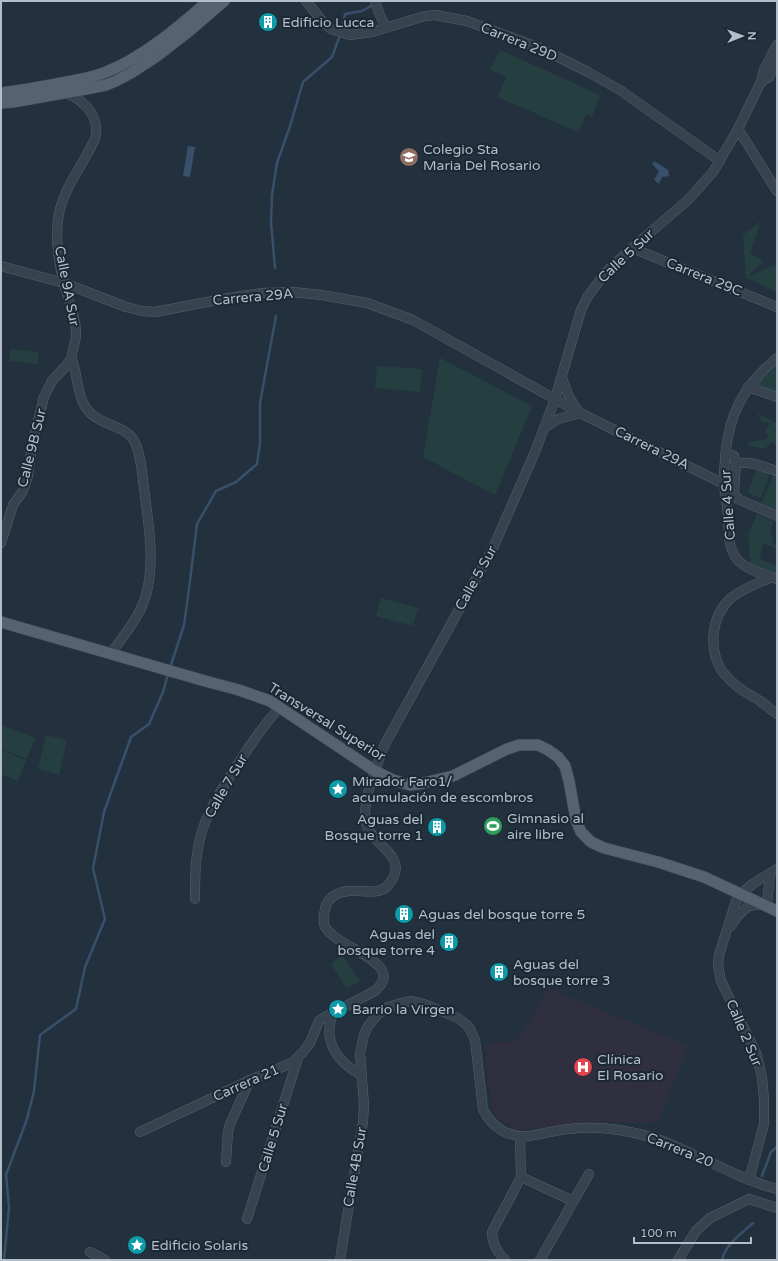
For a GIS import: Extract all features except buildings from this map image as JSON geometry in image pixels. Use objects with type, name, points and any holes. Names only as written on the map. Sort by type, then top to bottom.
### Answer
[{"type":"main road","points":[[1,93],[55,84],[104,73],[119,66],[156,43],[178,27],[208,1]]},
{"type":"main road","points":[[1,103],[66,93],[111,83],[130,73],[188,32],[224,1]]},
{"type":"main road","name":"Transversal Superior","points":[[1,622],[257,696],[280,707],[375,771],[410,785],[453,776],[507,749],[519,745],[538,745],[558,757],[565,766],[576,820],[581,832],[591,842],[604,848],[704,876],[777,911]]},
{"type":"street","name":"Carrera 29D","points":[[306,1],[323,22],[331,29],[350,35],[386,28],[426,16],[441,16],[467,21],[540,48],[620,90],[720,161]]},
{"type":"street","points":[[376,1],[379,14],[386,28]]},
{"type":"street","points":[[770,76],[777,45]]},
{"type":"street","points":[[770,76],[777,60]]},
{"type":"street","name":"Calle 5 Sur","points":[[333,1013],[375,992],[383,982],[383,971],[380,966],[368,957],[336,939],[330,933],[324,925],[326,905],[334,896],[348,890],[377,891],[385,888],[391,882],[396,872],[395,862],[392,856],[368,832],[365,823],[366,802],[375,771],[385,744],[394,726],[493,548],[556,399],[581,310],[588,296],[606,272],[688,200],[714,172],[738,129],[761,82],[770,76]]},
{"type":"street","name":"Calle 9A Sur","points":[[86,89],[86,104],[93,117],[96,132],[91,147],[64,197],[58,219],[58,246],[64,283],[76,328],[72,358],[82,402],[88,412],[94,417],[125,432],[132,437],[136,444],[142,474],[150,540],[151,566],[148,591],[143,605],[111,653]]},
{"type":"street","points":[[66,93],[86,104]]},
{"type":"street","points":[[738,129],[777,191]]},
{"type":"street","name":"Carrera 29C","points":[[632,248],[777,307]]},
{"type":"street","name":"Carrera 29A","points":[[1,266],[64,283],[126,307],[142,311],[155,312],[223,299],[270,293],[293,292],[322,295],[367,304],[413,320],[580,413],[724,484]]},
{"type":"street","name":"Calle 9B Sur","points":[[1,543],[13,505],[23,491],[28,476],[32,445],[44,397],[52,381],[72,358]]},
{"type":"street","name":"Calle 4 Sur","points":[[747,567],[736,559],[729,536],[728,512],[724,484],[727,438],[732,420],[748,387],[765,368],[777,358]]},
{"type":"street","points":[[545,427],[558,419],[580,413],[569,397],[562,378]]},
{"type":"street","points":[[748,387],[777,397]]},
{"type":"street","points":[[726,453],[734,456],[736,464],[734,492],[738,499],[777,516]]},
{"type":"street","points":[[736,464],[752,463],[777,471]]},
{"type":"street","points":[[747,567],[774,578]]},
{"type":"street","points":[[747,567],[750,576],[749,587]]},
{"type":"street","points":[[774,578],[749,587],[730,599],[723,607],[718,617],[714,628],[713,639],[715,656],[722,671],[734,684],[777,714]]},
{"type":"street","name":"Calle 7 Sur","points":[[195,899],[194,875],[197,853],[201,834],[208,814],[243,755],[280,707]]},
{"type":"street","points":[[741,894],[747,888],[774,871]]},
{"type":"street","points":[[764,905],[774,871]]},
{"type":"street","name":"Calle 2 Sur","points":[[741,894],[736,901],[719,955],[718,966],[722,980],[756,1053],[762,1078],[764,1124],[749,1180]]},
{"type":"street","name":"Calle 2 Sur","points":[[726,934],[737,917],[748,906],[764,905]]},
{"type":"street","points":[[342,1060],[360,1053],[364,1035],[373,1019],[388,1007],[397,1004],[405,1002],[419,1002],[458,1018],[469,1027],[475,1040],[483,1109],[488,1119],[499,1128],[512,1135],[520,1137],[521,1177],[492,1232],[492,1240],[498,1254],[504,1260]]},
{"type":"street","points":[[333,1013],[330,1022],[330,1042],[342,1060],[361,1075]]},
{"type":"street","name":"Carrera 21","points":[[140,1132],[250,1080],[292,1063],[298,1058],[310,1042],[319,1021],[333,1013]]},
{"type":"street","name":"Calle 4B Sur","points":[[340,1260],[363,1122],[364,1106],[360,1053]]},
{"type":"street","name":"Calle 5 Sur","points":[[247,1219],[298,1058]]},
{"type":"street","points":[[226,1162],[230,1124],[250,1080]]},
{"type":"street","name":"Carrera 20","points":[[520,1137],[567,1129],[584,1128],[608,1129],[639,1134],[666,1142],[749,1180],[777,1190]]},
{"type":"street","points":[[540,1260],[589,1174]]},
{"type":"street","points":[[521,1177],[573,1202]]},
{"type":"street","points":[[678,1260],[696,1231],[710,1218],[749,1199],[777,1208]]},
{"type":"street","points":[[90,1252],[105,1260]]},
{"type":"shaded area","points":[[188,146],[195,147],[190,177],[183,176]]},
{"type":"shaded area","points":[[654,161],[668,170],[669,176],[662,177],[659,184],[654,180],[659,171],[652,164]]},
{"type":"shaded area","name":"Clínica El Rosario","points":[[548,988],[688,1046],[658,1122],[589,1123],[521,1130],[513,1128],[494,1115],[490,1096],[485,1043],[517,1041],[529,1023]]},
{"type":"green space","points":[[500,50],[600,95],[592,117],[586,114],[578,132],[498,97],[506,77],[490,69]]},
{"type":"green space","points":[[761,221],[750,253],[763,261],[748,277],[774,265],[777,267],[777,292],[747,278],[746,279],[743,235]]},
{"type":"green space","points":[[11,349],[39,352],[38,364],[9,361]]},
{"type":"green space","points":[[440,358],[532,406],[495,495],[423,457]]},
{"type":"green space","points":[[377,366],[422,369],[420,392],[375,388]]},
{"type":"green space","points":[[777,366],[777,393],[754,386]]},
{"type":"green space","points":[[757,413],[777,423],[777,445],[772,442],[764,449],[748,445],[748,442],[768,439],[765,430],[771,423],[762,422]]},
{"type":"green space","points":[[757,468],[770,473],[761,498],[748,493]]},
{"type":"green space","points":[[773,475],[777,475],[777,512],[761,504]]},
{"type":"green space","points":[[757,514],[773,521],[770,535],[774,537],[771,542],[777,545],[777,549],[763,543],[760,559],[777,566],[777,575],[750,563],[749,533]]},
{"type":"green space","points":[[381,598],[418,608],[413,626],[376,616]]},
{"type":"green space","points":[[1,725],[35,738],[27,759],[1,749]]},
{"type":"green space","points":[[46,735],[67,740],[59,775],[38,769]]},
{"type":"green space","points":[[1,750],[26,760],[18,781],[1,774]]},
{"type":"green space","points":[[342,955],[360,981],[347,989],[331,964]]},
{"type":"waterway","points":[[343,25],[345,14],[362,11],[371,6]]},
{"type":"waterway","points":[[275,268],[271,222],[272,195],[277,163],[303,82],[332,57],[339,38]]},
{"type":"waterway","points":[[170,668],[184,625],[197,524],[216,491],[236,482],[257,464],[260,443],[260,403],[276,316]]},
{"type":"waterway","points":[[4,1260],[9,1207],[6,1175],[27,1119],[34,1091],[40,1035],[76,1009],[85,967],[105,919],[93,868],[104,812],[131,737],[149,724],[163,692],[168,674]]},
{"type":"waterway","points":[[762,1176],[771,1152],[777,1147]]},
{"type":"waterway","points":[[722,1260],[730,1244],[753,1223]]},
{"type":"place","name":"Edificio Lucca","points":[[268,22]]},
{"type":"place","name":"Colegio Sta Maria Del Rosario","points":[[409,157]]},
{"type":"place","name":"Mirador Faro1/ acumulación de escombros","points":[[338,789]]},
{"type":"place","name":"Gimnasio al aire libre","points":[[493,826]]},
{"type":"place","name":"Aguas del Bosque torre 1","points":[[437,827]]},
{"type":"place","name":"Aguas del bosque torre 5","points":[[404,914]]},
{"type":"place","name":"Aguas del bosque torre 4","points":[[449,942]]},
{"type":"place","name":"Aguas del bosque torre 3","points":[[499,972]]},
{"type":"place","name":"Barrio la Virgen","points":[[338,1009]]},
{"type":"place","name":"Clínica El Rosario","points":[[583,1067]]},
{"type":"place","name":"Edificio Solaris","points":[[137,1245]]}]
